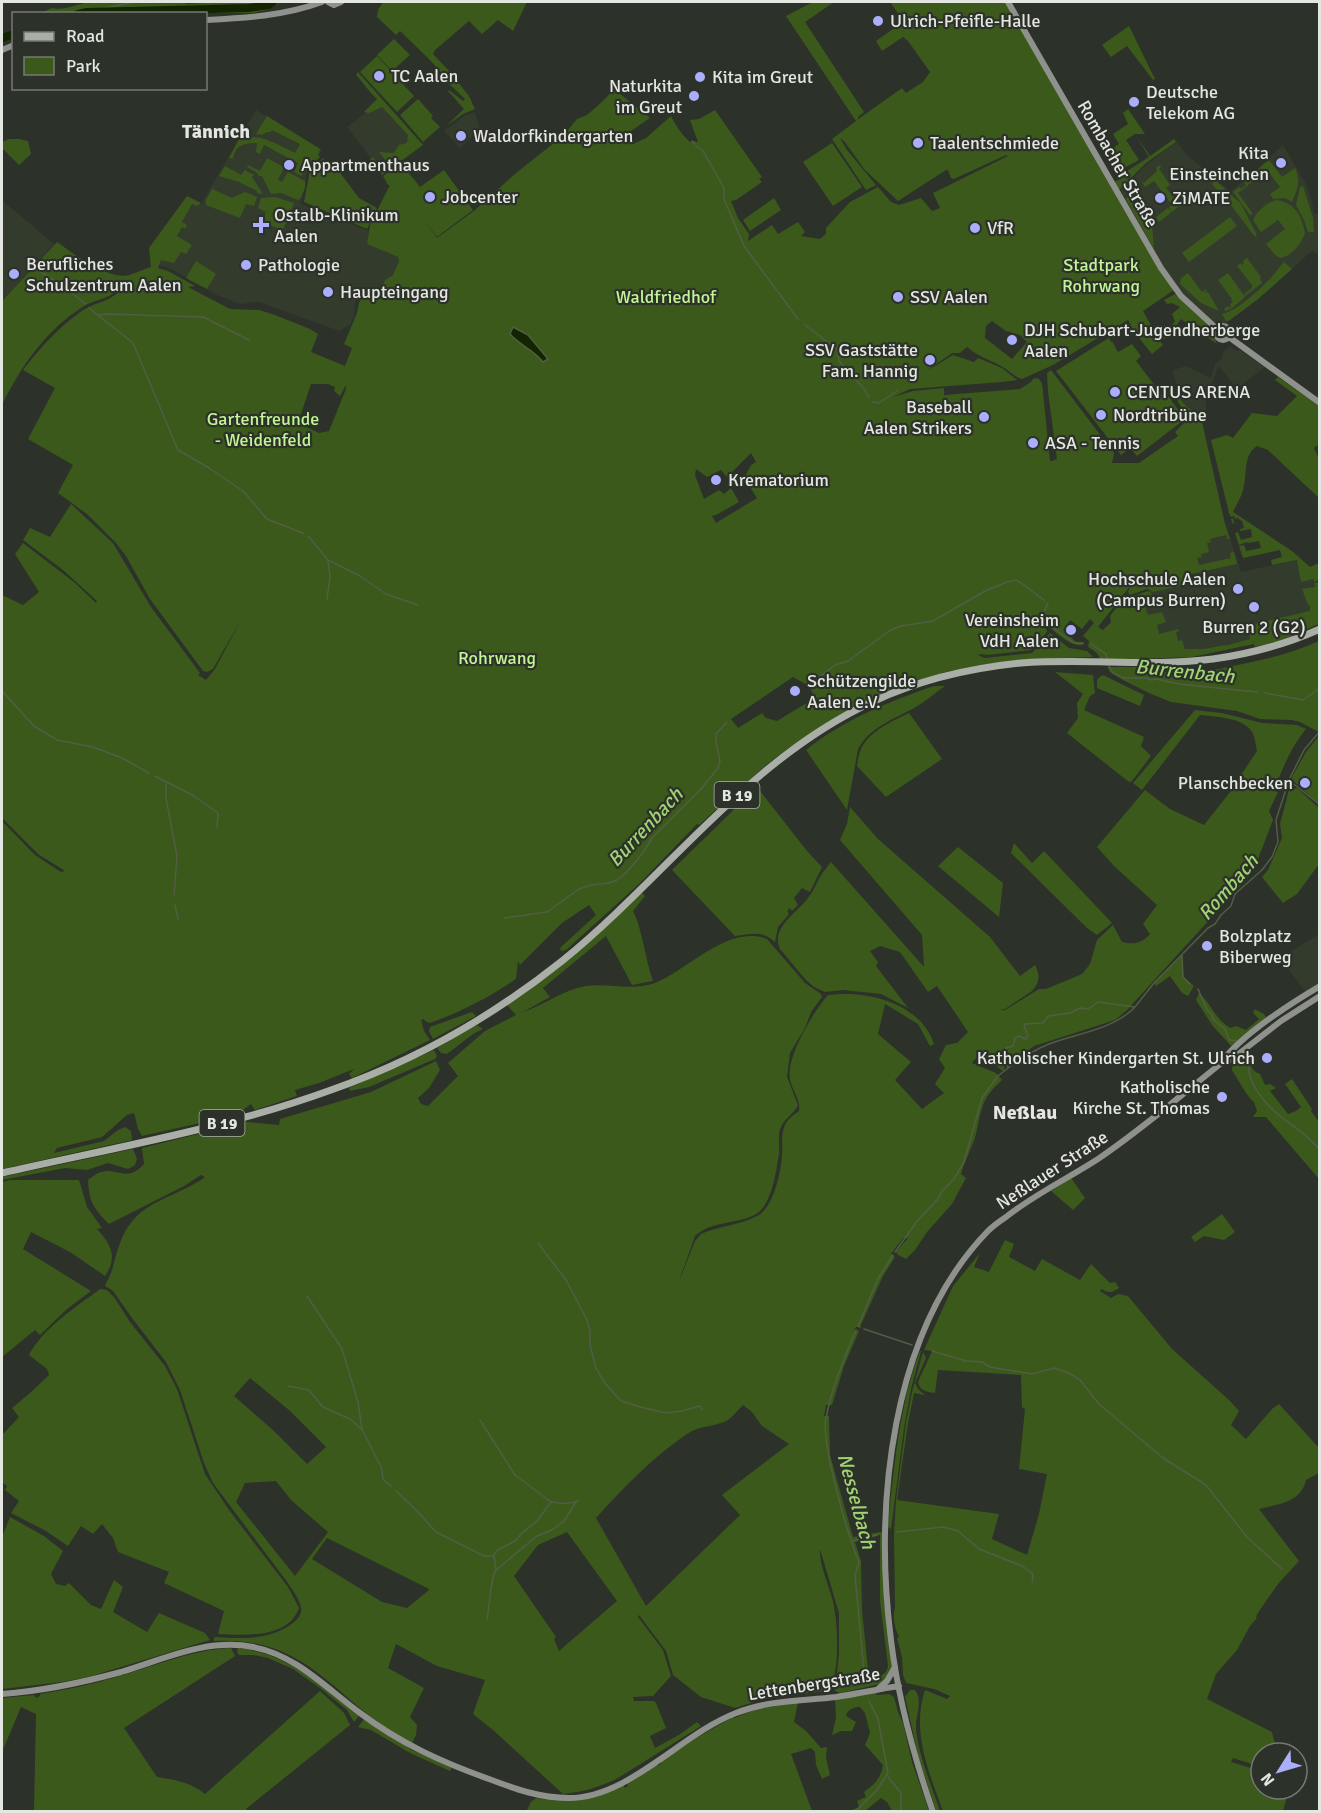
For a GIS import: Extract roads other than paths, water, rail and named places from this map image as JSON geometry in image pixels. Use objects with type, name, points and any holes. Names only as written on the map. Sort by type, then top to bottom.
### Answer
[{"type":"main road","points":[[207,20],[275,15],[322,2]]},
{"type":"main road","points":[[328,2],[334,5],[341,2]]},
{"type":"main road","name":"Rombacher Straße","points":[[1008,2],[1169,281],[1187,302],[1217,329],[1219,339],[1229,337],[1318,401]]},
{"type":"main road","name":"B 19","points":[[2,1173],[184,1133],[265,1111],[350,1083],[440,1042],[501,1004],[560,962],[596,932],[704,825],[752,782],[804,742],[846,716],[891,694],[957,673],[1016,664],[1168,662],[1223,657],[1277,645],[1320,629]]},
{"type":"main road","name":"Neßlauer Straße","points":[[1219,1065],[1227,1054],[1272,1018],[1320,986]]},
{"type":"main road","name":"Neßlauer Straße","points":[[933,1812],[921,1776],[899,1686],[891,1641],[886,1587],[886,1530],[891,1461],[902,1398],[917,1348],[932,1312],[948,1282],[967,1254],[987,1233],[1026,1202],[1127,1139],[1219,1065],[1232,1059],[1281,1021],[1320,996]]},
{"type":"main road","name":"Lettenbergstraße","points":[[2,1694],[81,1683],[182,1652],[213,1645],[254,1647],[277,1654],[308,1672],[389,1734],[419,1750],[504,1785],[556,1798],[572,1798],[610,1789],[734,1713],[771,1703],[835,1697],[899,1686]]},
{"type":"main road","points":[[877,1690],[887,1681],[895,1666]]},
{"type":"waterway","points":[[87,12],[134,2]]},
{"type":"waterway","points":[[87,12],[249,8],[269,5],[273,2]]},
{"type":"waterway","points":[[2,38],[12,35]]},
{"type":"waterway","points":[[692,141],[695,144]]},
{"type":"waterway","points":[[696,146],[703,151],[724,188],[724,199],[744,246],[798,319]]},
{"type":"waterway","points":[[35,268],[86,304]]},
{"type":"waterway","points":[[89,308],[133,343],[178,450],[243,491],[267,519],[303,533]]},
{"type":"waterway","points":[[100,315],[203,317],[249,340]]},
{"type":"waterway","points":[[805,325],[837,349],[839,361],[865,390],[869,398]]},
{"type":"waterway","points":[[872,402],[879,403],[897,391]]},
{"type":"waterway","points":[[308,536],[328,560],[360,576],[386,594],[418,605]]},
{"type":"waterway","points":[[327,599],[330,577],[328,561]]},
{"type":"waterway","name":"Burrenbach","points":[[811,681],[835,665],[848,661],[889,631],[901,626],[933,621],[985,591],[1007,582],[1016,580],[1044,600]]},
{"type":"waterway","name":"Burrenbach","points":[[1048,603],[1042,617],[1044,621],[1074,643],[1083,643]]},
{"type":"waterway","name":"Burrenbach","points":[[1091,644],[1106,654],[1107,659]]},
{"type":"waterway","name":"Burrenbach","points":[[1108,664],[1113,673],[1124,678],[1156,679],[1179,684],[1257,692]]},
{"type":"waterway","name":"Burrenbach","points":[[1265,693],[1303,700],[1320,688]]},
{"type":"waterway","points":[[2,691],[34,726],[57,740],[93,747],[122,758],[149,773]]},
{"type":"waterway","name":"Burrenbach","points":[[504,918],[547,912],[579,889],[609,883],[625,874],[652,838],[701,789],[718,768],[720,761],[716,734],[727,722]]},
{"type":"waterway","name":"Rombach","points":[[1006,1056],[1006,1048],[1013,1046],[1015,1038],[1019,1036],[1026,1039],[1028,1035],[1025,1024],[1042,1023],[1048,1016],[1070,1013],[1080,1008],[1088,1009],[1098,1002],[1135,1007],[1154,983],[1208,928],[1215,924],[1231,906],[1235,894],[1262,870],[1272,857],[1278,842],[1276,820],[1289,780],[1304,750],[1320,731]]},
{"type":"waterway","points":[[155,776],[166,782],[166,798],[177,856],[174,895]]},
{"type":"waterway","points":[[1290,781],[1320,805]]},
{"type":"waterway","points":[[167,782],[194,796],[218,813],[217,828]]},
{"type":"waterway","points":[[175,905],[178,919]]},
{"type":"waterway","points":[[1182,956],[1183,977],[1190,984]]},
{"type":"waterway","points":[[1198,989],[1213,1019],[1225,1029],[1229,1040],[1237,1041]]},
{"type":"waterway","points":[[1008,1068],[1043,1046],[1106,1026],[1135,1007]]},
{"type":"waterway","points":[[1246,1051],[1249,1072],[1255,1088],[1276,1113],[1320,1150]]},
{"type":"waterway","name":"Nesselbach","points":[[895,1252],[918,1220],[954,1179],[964,1162],[982,1098],[998,1076],[1008,1068],[1006,1061]]},
{"type":"waterway","points":[[538,1243],[566,1280],[586,1318],[596,1368],[604,1382],[621,1401],[666,1413],[699,1406],[702,1409]]},
{"type":"waterway","name":"Nesselbach","points":[[860,1327],[858,1326],[878,1279],[893,1255]]},
{"type":"waterway","points":[[307,1296],[342,1349],[358,1402],[362,1429],[382,1469],[383,1479],[392,1487]]},
{"type":"waterway","points":[[864,1329],[912,1345]]},
{"type":"waterway","name":"Nesselbach","points":[[856,1330],[832,1395],[826,1418],[826,1431],[836,1490],[859,1562],[855,1575],[865,1683]]},
{"type":"waterway","points":[[932,1351],[966,1361],[982,1362],[990,1367],[1032,1374],[1054,1368],[1069,1373],[1080,1380],[1099,1404],[1163,1458],[1206,1485],[1247,1537],[1282,1569]]},
{"type":"waterway","points":[[288,1386],[309,1390],[323,1407],[350,1419],[361,1429]]},
{"type":"waterway","points":[[480,1420],[515,1475],[551,1502]]},
{"type":"waterway","points":[[396,1491],[436,1532],[484,1556],[493,1556],[498,1550],[515,1541],[537,1521],[551,1502],[569,1503],[579,1500]]},
{"type":"waterway","points":[[496,1570],[537,1536],[552,1530],[564,1521],[576,1502]]},
{"type":"waterway","points":[[897,1532],[943,1527],[958,1531],[979,1549],[1022,1566],[1032,1573],[1032,1582]]},
{"type":"waterway","points":[[852,1541],[877,1535]]},
{"type":"waterway","points":[[487,1619],[491,1586],[496,1570],[494,1555]]},
{"type":"waterway","name":"Nesselbach","points":[[855,1812],[877,1790],[888,1773],[878,1719],[869,1701]]},
{"type":"waterway","points":[[888,1777],[901,1793],[901,1812]]},
{"type":"place","name":"Ulrich-Pfeifle-Halle","points":[[878,21]]},
{"type":"place","name":"TC Aalen","points":[[379,76]]},
{"type":"place","name":"Kita im Greut","points":[[700,77]]},
{"type":"place","name":"Naturkita im Greut","points":[[694,96]]},
{"type":"place","name":"Deutsche Telekom AG","points":[[1134,102]]},
{"type":"place","name":"Waldorfkindergarten","points":[[461,136]]},
{"type":"place","name":"Taalentschmiede","points":[[918,143]]},
{"type":"place","name":"Kita Einsteinchen","points":[[1281,163]]},
{"type":"place","name":"Appartmenthaus","points":[[289,165]]},
{"type":"place","name":"Jobcenter","points":[[430,197]]},
{"type":"place","name":"ZiMATE","points":[[1160,198]]},
{"type":"place","name":"Ostalb-Klinikum Aalen","points":[[261,225]]},
{"type":"place","name":"VfR","points":[[975,228]]},
{"type":"place","name":"Pathologie","points":[[246,265]]},
{"type":"place","name":"Berufliches Schulzentrum Aalen","points":[[14,274]]},
{"type":"place","name":"Haupteingang","points":[[328,292]]},
{"type":"place","name":"SSV Aalen","points":[[898,297]]},
{"type":"place","name":"DJH Schubart-Jugendherberge Aalen","points":[[1012,340]]},
{"type":"place","name":"SSV Gaststätte Fam. Hannig","points":[[930,360]]},
{"type":"place","name":"CENTUS ARENA","points":[[1115,392]]},
{"type":"place","name":"Nordtribüne","points":[[1101,415]]},
{"type":"place","name":"Baseball Aalen Strikers","points":[[984,417]]},
{"type":"place","name":"ASA - Tennis","points":[[1033,443]]},
{"type":"place","name":"Krematorium","points":[[716,480]]},
{"type":"place","name":"Hochschule Aalen (Campus Burren)","points":[[1238,589]]},
{"type":"place","name":"Burren 2 (G2)","points":[[1254,607]]},
{"type":"place","name":"Vereinsheim VdH Aalen","points":[[1071,630]]},
{"type":"place","name":"Schützengilde Aalen e.V.","points":[[795,691]]},
{"type":"place","name":"Planschbecken","points":[[1305,783]]},
{"type":"place","name":"Bolzplatz Biberweg","points":[[1207,946]]},
{"type":"place","name":"Katholischer Kindergarten St. Ulrich","points":[[1267,1058]]},
{"type":"place","name":"Katholische Kirche St. Thomas","points":[[1222,1097]]},
{"type":"district","name":"Tännich","points":[[216,131]]},
{"type":"district","name":"Neßlau","points":[[1025,1112]]},
{"type":"park label","name":"Stadtpark Rohrwang","points":[[1101,275]]},
{"type":"park label","name":"Waldfriedhof","points":[[666,297]]},
{"type":"park label","name":"Gartenfreunde - Weidenfeld","points":[[263,429]]},
{"type":"park label","name":"Rohrwang","points":[[497,658]]}]
